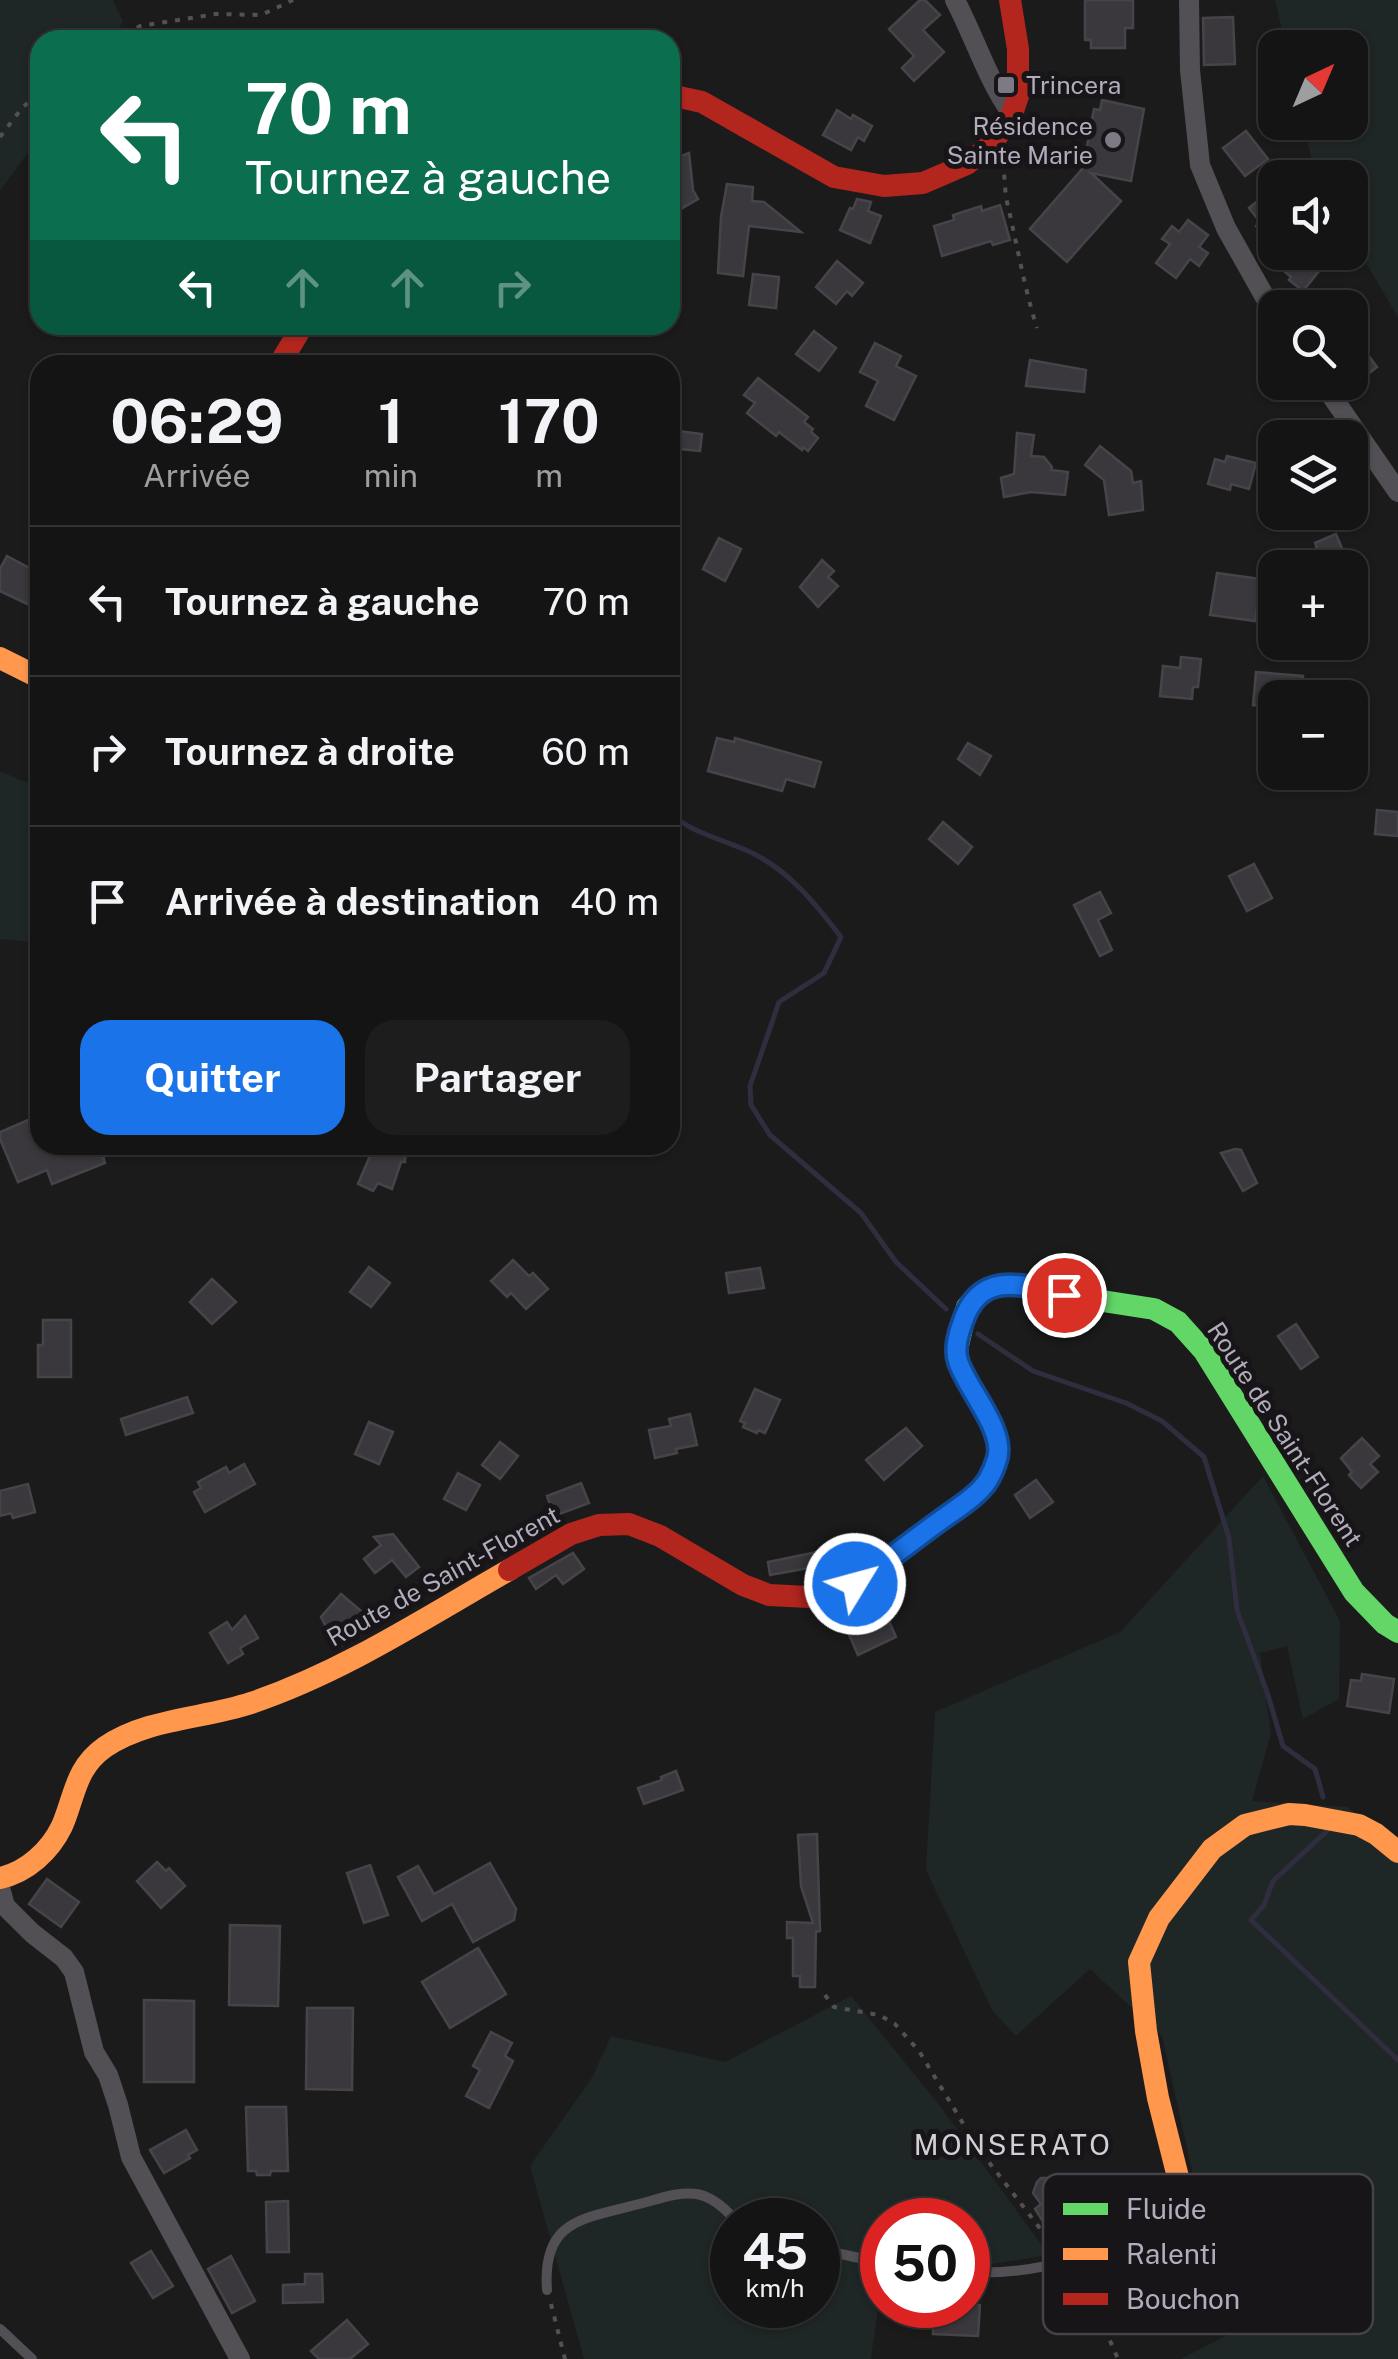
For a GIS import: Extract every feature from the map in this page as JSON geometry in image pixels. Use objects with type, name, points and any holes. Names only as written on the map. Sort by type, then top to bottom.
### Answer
[{"type":"main road","points":[[680,96],[702,102],[834,177],[884,186],[923,183],[967,164],[992,144],[1012,114],[1018,96],[1018,48],[1010,0]]},
{"type":"main road","points":[[0,658],[30,673]]},
{"type":"main road","name":"Route de Saint-Florent","points":[[0,1878],[14,1875],[50,1844],[86,1766],[102,1750],[133,1731],[250,1703],[343,1665],[571,1534],[599,1525],[629,1524],[660,1536],[743,1585],[769,1595],[809,1597],[855,1584],[987,1483],[999,1456],[997,1441],[957,1360],[958,1338],[968,1307],[981,1292],[1002,1284],[1027,1285],[1154,1310],[1178,1322],[1204,1351],[1354,1592],[1398,1632]]},
{"type":"main road","points":[[1177,2174],[1158,2098],[1139,1962],[1159,1918],[1212,1850],[1245,1825],[1289,1814],[1359,1825],[1398,1852]]},
{"type":"street","points":[[955,0],[973,33],[995,90],[1012,114]]},
{"type":"street","points":[[1189,0],[1190,70],[1200,165],[1226,228],[1261,290]]},
{"type":"street","points":[[1334,400],[1398,492]]},
{"type":"street","points":[[0,1888],[5,1906],[64,1958],[74,1972],[94,2052],[108,2075],[131,2157],[240,2359]]},
{"type":"lane","points":[[547,2290],[545,2268],[555,2241],[576,2220],[687,2192],[710,2199]]},
{"type":"lane","points":[[990,2272],[1043,2267]]},
{"type":"lane","points":[[0,2329],[32,2359]]},
{"type":"path","points":[[133,30],[216,14],[261,15],[293,0]]},
{"type":"path","points":[[0,137],[30,101]]},
{"type":"path","points":[[992,144],[1004,168],[1021,270],[1037,328]]},
{"type":"path","points":[[825,1995],[834,2006],[879,2015],[895,2024],[919,2051],[978,2148],[1043,2232]]},
{"type":"path","points":[[547,2290],[565,2359]]},
{"type":"path","points":[[1107,2334],[1118,2359]]},
{"type":"shaded area","points":[[0,0],[113,0],[123,22],[117,30],[30,30],[30,150],[0,191]]},
{"type":"shaded area","points":[[1275,0],[1398,0],[1398,317],[1368,266],[1368,160],[1312,160],[1307,140],[1368,140],[1368,30],[1282,30]]},
{"type":"shaded area","points":[[0,771],[30,784],[30,942],[0,939]]},
{"type":"shaded area","points":[[1263,1476],[1340,1621],[1339,1699],[1303,1719],[1287,1646],[1260,1653],[1271,1734],[1252,1801],[1347,1807],[1398,1844],[1398,2359],[1181,2359],[1229,2334],[1373,2334],[1373,2174],[1193,2174],[1162,2036],[1090,1969],[1016,2036],[992,2010],[926,1870],[935,1712],[1120,1632]]},
{"type":"shaded area","points":[[851,1996],[940,2106],[1043,2247],[1043,2256],[990,2264],[990,2198],[860,2198],[860,2328],[875,2328],[871,2359],[584,2359],[530,2166],[593,2076],[611,2036],[725,2062]]},
{"type":"building","points":[[920,0],[940,15],[923,30],[944,52],[914,81],[902,68],[914,56],[889,29]]},
{"type":"building","points":[[1085,0],[1133,0],[1133,28],[1125,28],[1125,48],[1091,48],[1091,40],[1085,40]]},
{"type":"building","points":[[1233,17],[1235,64],[1204,65],[1203,18]]},
{"type":"building","points":[[1102,100],[1144,109],[1131,181],[1091,173],[1121,201],[1067,262],[1030,229],[1083,168],[1094,109],[1100,110]]},
{"type":"building","points":[[837,110],[872,126],[864,141],[858,137],[851,150],[823,135]]},
{"type":"building","points":[[1246,131],[1268,159],[1258,160],[1258,166],[1245,176],[1223,148]]},
{"type":"building","points":[[689,153],[693,190],[698,199],[680,209],[680,156]]},
{"type":"building","points":[[727,184],[753,187],[752,201],[764,202],[801,232],[749,226],[743,276],[718,273]]},
{"type":"building","points":[[857,199],[871,202],[868,211],[881,216],[870,243],[840,230]]},
{"type":"building","points":[[1258,201],[1258,219],[1249,208]]},
{"type":"building","points":[[1000,205],[1010,240],[993,245],[991,241],[942,256],[934,226],[981,206],[982,211]]},
{"type":"building","points":[[1188,220],[1208,235],[1199,247],[1208,253],[1199,266],[1190,259],[1176,278],[1156,263],[1170,244],[1162,239],[1172,226],[1179,232]]},
{"type":"building","points":[[837,261],[863,283],[852,296],[847,291],[836,304],[816,287]]},
{"type":"building","points":[[1283,270],[1320,270],[1304,290],[1289,280],[1291,277]]},
{"type":"building","points":[[753,274],[779,277],[776,308],[749,305]]},
{"type":"building","points":[[814,331],[836,348],[819,371],[796,354]]},
{"type":"building","points":[[875,343],[901,356],[896,366],[916,376],[894,420],[866,406],[878,381],[860,372]]},
{"type":"building","points":[[1368,355],[1377,367],[1368,374]]},
{"type":"building","points":[[1030,360],[1086,370],[1084,392],[1026,386]]},
{"type":"building","points":[[758,378],[808,417],[804,422],[818,438],[808,451],[779,432],[776,436],[747,413],[755,403],[744,395]]},
{"type":"building","points":[[680,431],[702,434],[700,451],[680,449]]},
{"type":"building","points":[[1017,433],[1034,435],[1031,456],[1044,457],[1051,470],[1068,472],[1065,495],[1031,492],[1004,497],[1001,478],[1014,474]]},
{"type":"building","points":[[1100,446],[1131,471],[1133,483],[1141,481],[1143,510],[1109,515],[1104,480],[1085,465]]},
{"type":"building","points":[[1227,456],[1256,463],[1249,489],[1231,484],[1230,490],[1208,484],[1215,459],[1225,462]]},
{"type":"building","points":[[1336,534],[1343,550],[1312,550],[1317,548],[1315,543]]},
{"type":"building","points":[[719,538],[741,549],[725,581],[703,569]]},
{"type":"building","points":[[7,556],[30,568],[30,605],[0,591],[0,569]]},
{"type":"building","points":[[822,560],[834,571],[828,577],[838,586],[818,607],[800,587]]},
{"type":"building","points":[[1217,573],[1258,579],[1255,621],[1210,615]]},
{"type":"building","points":[[1181,657],[1201,659],[1198,687],[1193,687],[1192,699],[1160,696],[1163,666],[1180,668]]},
{"type":"building","points":[[1256,672],[1303,676],[1303,680],[1258,680],[1258,705],[1253,705]]},
{"type":"building","points":[[717,738],[734,742],[735,738],[821,762],[814,787],[786,779],[782,791],[708,771]]},
{"type":"building","points":[[968,743],[991,756],[980,775],[958,759]]},
{"type":"building","points":[[1377,810],[1398,812],[1398,836],[1375,834]]},
{"type":"building","points":[[943,822],[972,847],[958,864],[929,839]]},
{"type":"building","points":[[1254,864],[1272,898],[1247,911],[1229,876]]},
{"type":"building","points":[[1100,892],[1111,913],[1098,920],[1112,950],[1100,956],[1074,905]]},
{"type":"building","points":[[30,1119],[30,1155],[108,1155],[103,1157],[105,1163],[52,1184],[47,1170],[18,1182],[0,1132]]},
{"type":"building","points":[[1241,1150],[1257,1183],[1243,1191],[1221,1153]]},
{"type":"building","points":[[370,1155],[405,1155],[392,1189],[378,1183],[373,1191],[358,1184]]},
{"type":"building","points":[[513,1260],[548,1289],[526,1309],[511,1293],[507,1297],[491,1281]]},
{"type":"building","points":[[369,1267],[390,1283],[371,1307],[350,1292]]},
{"type":"building","points":[[760,1268],[764,1288],[729,1293],[726,1273]]},
{"type":"building","points":[[212,1279],[236,1302],[212,1324],[190,1302]]},
{"type":"building","points":[[43,1320],[71,1320],[71,1377],[38,1377]]},
{"type":"building","points":[[1296,1324],[1318,1357],[1301,1369],[1278,1336]]},
{"type":"building","points":[[755,1389],[780,1400],[765,1433],[743,1427],[745,1423],[740,1421]]},
{"type":"building","points":[[187,1397],[193,1413],[126,1435],[121,1419]]},
{"type":"building","points":[[690,1414],[697,1445],[655,1458],[649,1430],[671,1426],[669,1419]]},
{"type":"building","points":[[369,1422],[393,1432],[379,1464],[355,1454]]},
{"type":"building","points":[[906,1428],[922,1446],[884,1480],[866,1460]]},
{"type":"building","points":[[1362,1438],[1379,1456],[1370,1464],[1378,1472],[1361,1488],[1341,1458]]},
{"type":"building","points":[[500,1442],[518,1456],[500,1479],[482,1465]]},
{"type":"building","points":[[244,1464],[255,1484],[205,1512],[194,1492],[201,1488],[198,1482],[226,1467],[229,1473]]},
{"type":"building","points":[[458,1473],[480,1485],[466,1510],[444,1499]]},
{"type":"building","points":[[1036,1480],[1053,1502],[1030,1518],[1015,1495]]},
{"type":"building","points":[[581,1483],[589,1503],[554,1516],[547,1496]]},
{"type":"building","points":[[28,1484],[35,1512],[13,1518],[11,1513],[0,1516],[0,1491]]},
{"type":"building","points":[[393,1534],[419,1567],[406,1577],[392,1560],[375,1573],[364,1559],[381,1545],[374,1537]]},
{"type":"building","points":[[817,1552],[820,1566],[770,1575],[768,1562]]},
{"type":"building","points":[[573,1553],[584,1569],[563,1584],[556,1575],[536,1589],[529,1578]]},
{"type":"building","points":[[341,1594],[367,1616],[373,1627],[337,1648],[321,1617]]},
{"type":"building","points":[[880,1613],[896,1637],[858,1655],[846,1628]]},
{"type":"building","points":[[245,1616],[258,1638],[240,1648],[243,1654],[228,1663],[210,1633],[227,1622],[232,1630]]},
{"type":"building","points":[[1362,1674],[1394,1679],[1389,1713],[1347,1706],[1351,1680],[1361,1681]]},
{"type":"building","points":[[676,1771],[683,1790],[644,1804],[638,1788]]},
{"type":"building","points":[[817,1834],[820,1931],[816,1930],[815,1987],[800,1987],[800,1976],[793,1976],[793,1938],[787,1938],[787,1922],[813,1923],[801,1886],[798,1835]]},
{"type":"building","points":[[157,1862],[166,1871],[169,1868],[185,1886],[161,1908],[137,1881]]},
{"type":"building","points":[[490,1863],[516,1909],[514,1920],[473,1942],[452,1904],[422,1921],[398,1877],[418,1866],[434,1894]]},
{"type":"building","points":[[370,1865],[388,1915],[364,1923],[347,1873]]},
{"type":"building","points":[[47,1879],[79,1902],[61,1927],[29,1904]]},
{"type":"building","points":[[230,1925],[280,1926],[278,2006],[229,2005]]},
{"type":"building","points":[[478,1948],[506,1994],[450,2028],[422,1982]]},
{"type":"building","points":[[144,2000],[194,2001],[194,2082],[144,2082]]},
{"type":"building","points":[[307,2008],[353,2008],[352,2090],[306,2089]]},
{"type":"building","points":[[491,2032],[512,2043],[505,2056],[513,2061],[489,2108],[466,2096],[480,2070],[473,2066]]},
{"type":"building","points":[[246,2107],[286,2107],[288,2171],[257,2175],[256,2171],[248,2171]]},
{"type":"building","points":[[186,2130],[197,2150],[164,2173],[150,2150]]},
{"type":"building","points":[[1041,2178],[1043,2222],[1035,2209],[1041,2204],[1033,2193]]},
{"type":"building","points":[[288,2201],[289,2252],[267,2252],[266,2202]]},
{"type":"building","points":[[151,2251],[173,2286],[153,2298],[131,2263]]},
{"type":"building","points":[[231,2256],[255,2301],[232,2313],[208,2269]]},
{"type":"building","points":[[305,2274],[322,2274],[323,2302],[283,2303],[283,2285],[305,2284]]},
{"type":"building","points":[[347,2320],[368,2344],[350,2359],[319,2359],[311,2351]]},
{"type":"building","points":[[933,2328],[979,2328],[978,2336],[933,2334]]},
{"type":"waterway","points":[[680,821],[776,867],[811,900],[841,937],[824,973],[779,1002],[750,1086],[751,1105],[770,1135],[861,1213],[896,1262],[946,1309]]},
{"type":"waterway","points":[[978,1334],[1033,1371],[1126,1403],[1162,1421],[1204,1457],[1229,1538],[1237,1610],[1283,1746],[1315,1769],[1323,1797]]},
{"type":"waterway","points":[[1328,1830],[1273,1881],[1264,1905],[1251,1920],[1398,2060]]},
{"type":"traffic: fast","points":[[958,1345],[967,1307],[981,1292],[1002,1284],[1027,1285],[1154,1309],[1178,1322],[1204,1351],[1354,1592],[1398,1632]]},
{"type":"traffic: slow","points":[[0,658],[30,673]]},
{"type":"traffic: slow","points":[[0,1878],[28,1866],[51,1844],[87,1764],[105,1747],[139,1730],[251,1703],[318,1676],[509,1570]]},
{"type":"traffic: slow","points":[[1177,2174],[1158,2098],[1139,1962],[1159,1918],[1212,1849],[1245,1825],[1289,1814],[1305,1815],[1359,1825],[1398,1852]]},
{"type":"traffic: jam","points":[[680,97],[702,102],[834,177],[884,186],[923,183],[967,164],[992,144],[1012,114],[1018,96],[1018,49],[1010,0]]},
{"type":"traffic: jam","points":[[285,355],[297,335]]},
{"type":"traffic: jam","points":[[509,1570],[571,1534],[599,1525],[629,1524],[660,1536],[743,1585],[769,1595],[809,1597],[855,1585],[987,1483],[999,1456],[987,1415],[957,1360],[958,1345]]},
{"type":"place","name":"Trincera","points":[[1006,85]]},
{"type":"place","name":"Résidence Sainte Marie","points":[[1113,140]]},
{"type":"district","name":"MONSERATO","points":[[1013,2144]]},
{"type":"route","points":[[855,1584],[968,1500],[987,1483],[999,1456],[988,1416],[957,1360],[958,1338],[968,1307],[981,1292],[1002,1284],[1027,1285],[1064,1295]]}]
